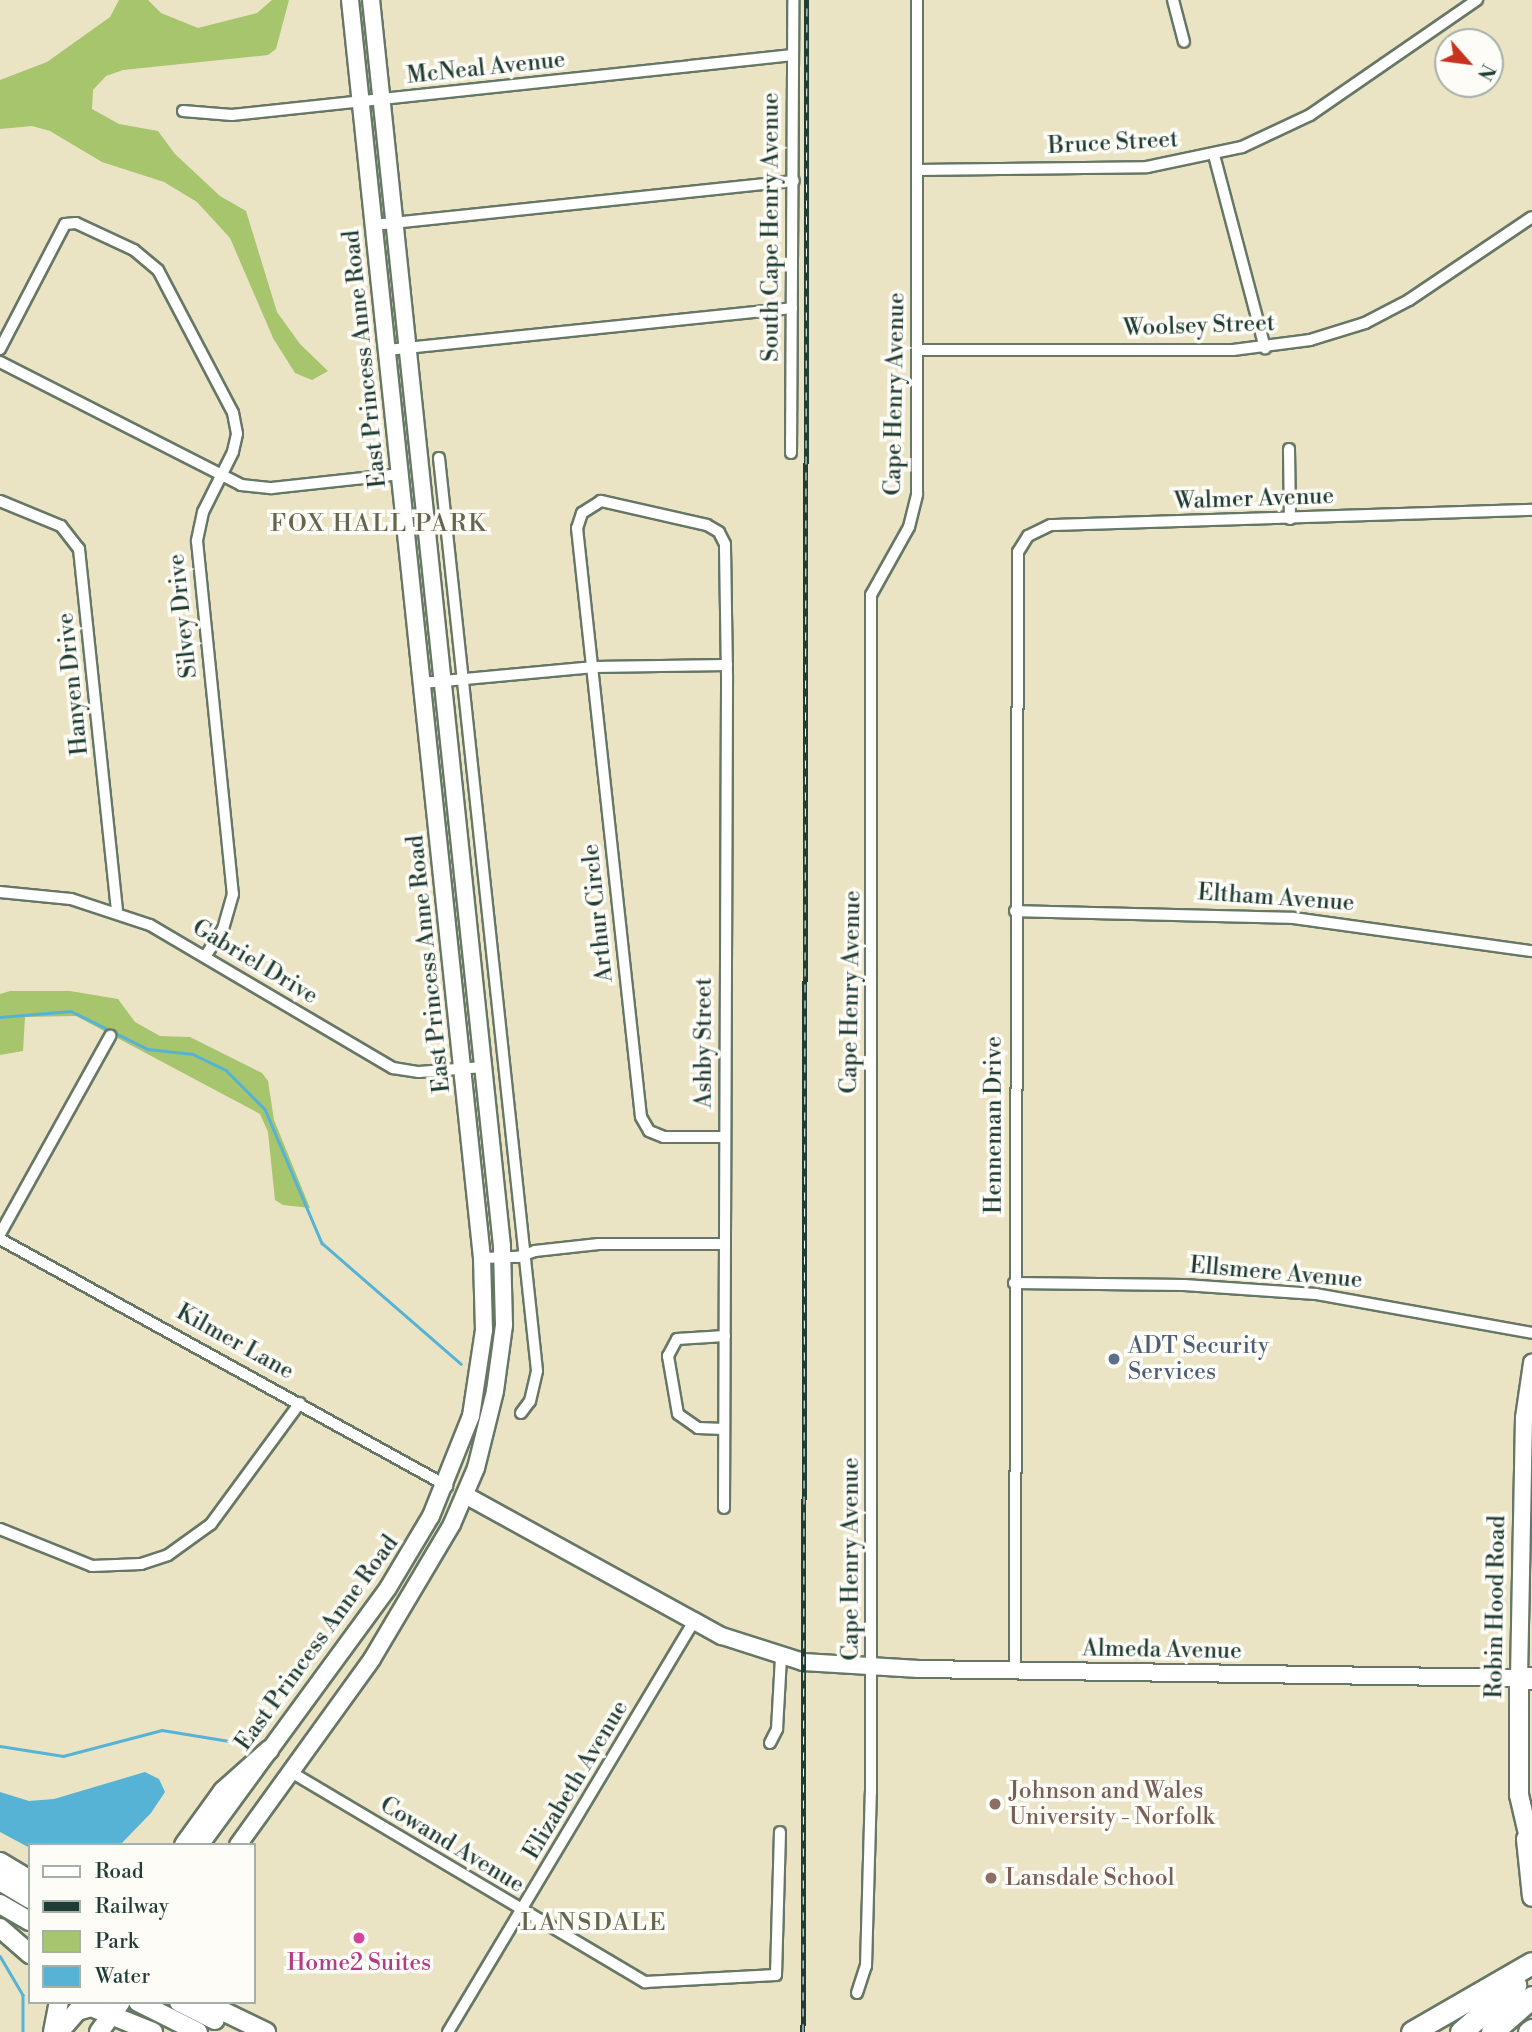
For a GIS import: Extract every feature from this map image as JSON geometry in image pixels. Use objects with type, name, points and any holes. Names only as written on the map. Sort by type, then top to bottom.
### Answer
[{"type":"highway","points":[[1412,2032],[1532,1963]]},
{"type":"highway","points":[[1461,2032],[1532,1969]]},
{"type":"highway","points":[[1492,2032],[1532,1997]]},
{"type":"main road","name":"East Princess Anne Road","points":[[239,1843],[372,1659],[452,1524],[458,1458],[479,1380],[484,1330],[482,1258],[350,0]]},
{"type":"main road","name":"East Princess Anne Road","points":[[201,1843],[388,1588],[431,1516],[476,1468],[500,1358],[502,1257],[371,0]]},
{"type":"main road","name":"Robin Hood Road","points":[[1532,1363],[1524,1418],[1526,1678],[1518,1779],[1526,1832],[1532,1850]]},
{"type":"main road","name":"Kilmer Lane","points":[[455,1490],[694,1621],[782,1657],[803,1662]]},
{"type":"main road","name":"Almeda Avenue","points":[[803,1662],[1015,1670],[1526,1678]]},
{"type":"main road","points":[[185,1843],[223,1791],[269,1750]]},
{"type":"main road","points":[[1526,1832],[1532,1897]]},
{"type":"main road","points":[[0,1862],[28,1879]]},
{"type":"main road","points":[[0,1881],[28,1898]]},
{"type":"main road","points":[[0,1904],[28,1920]]},
{"type":"main road","points":[[0,1927],[28,1941]]},
{"type":"main road","points":[[0,1927],[28,1952]]},
{"type":"main road","points":[[53,2032],[59,2004]]},
{"type":"main road","points":[[142,2004],[198,2032]]},
{"type":"main road","points":[[182,2004],[240,2032]]},
{"type":"main road","points":[[208,2004],[266,2032]]},
{"type":"main road","points":[[59,2032],[80,2006],[116,2008],[153,2032]]},
{"type":"main road","points":[[99,2032],[116,2008]]},
{"type":"street","name":"South Cape Henry Avenue","points":[[791,453],[793,0]]},
{"type":"street","name":"Cape Henry Avenue","points":[[857,1993],[866,1966],[872,1665],[871,595],[914,509],[917,0]]},
{"type":"street","points":[[1172,0],[1184,42]]},
{"type":"street","name":"Bruce Street","points":[[917,170],[1115,169],[1214,155],[1266,138],[1310,115],[1477,0]]},
{"type":"street","name":"McNeal Avenue","points":[[183,111],[232,115],[793,55]]},
{"type":"street","points":[[1214,155],[1265,348]]},
{"type":"street","points":[[374,225],[794,181]]},
{"type":"street","name":"Woolsey Street","points":[[917,350],[1265,348],[1339,332],[1385,314],[1532,217]]},
{"type":"street","name":"Silvey Drive","points":[[0,349],[65,224],[76,223],[134,250],[165,280],[236,422],[235,446],[199,526],[197,556],[233,894],[223,929],[205,957]]},
{"type":"street","points":[[387,350],[792,308]]},
{"type":"street","points":[[0,362],[220,478],[272,488],[400,474]]},
{"type":"street","points":[[1289,449],[1290,519]]},
{"type":"street","points":[[439,458],[537,1371],[533,1394],[521,1413]]},
{"type":"street","name":"Hanyen Drive","points":[[0,501],[61,526],[79,549],[117,911]]},
{"type":"street","name":"Ashby Street","points":[[587,611],[577,528],[582,513],[601,501],[712,527],[725,544],[727,665],[724,1508]]},
{"type":"street","name":"Walmer Avenue","points":[[1015,580],[1022,543],[1034,531],[1051,525],[1532,510]]},
{"type":"street","name":"Henneman Drive","points":[[1015,580],[1015,1670]]},
{"type":"street","name":"Arthur Circle","points":[[587,611],[641,1117],[649,1131],[664,1137],[725,1137]]},
{"type":"street","points":[[422,683],[594,667],[727,665]]},
{"type":"street","name":"Gabriel Drive","points":[[0,892],[71,899],[117,911],[205,957],[393,1068],[419,1072],[483,1067]]},
{"type":"street","name":"Eltham Avenue","points":[[1015,911],[1293,918],[1532,951]]},
{"type":"street","points":[[0,1237],[110,1036]]},
{"type":"street","name":"Kilmer Lane","points":[[0,1237],[455,1490]]},
{"type":"street","points":[[482,1258],[525,1255],[599,1244],[725,1244]]},
{"type":"street","name":"Ellsmere Avenue","points":[[1014,1283],[1184,1285],[1316,1294],[1532,1333]]},
{"type":"street","points":[[724,1429],[690,1425],[678,1414],[668,1356],[677,1339],[725,1336]]},
{"type":"street","points":[[0,1529],[92,1566],[141,1564],[168,1555],[211,1524],[300,1404]]},
{"type":"street","name":"Elizabeth Avenue","points":[[448,2032],[694,1621]]},
{"type":"street","points":[[770,1743],[778,1729],[782,1657]]},
{"type":"street","name":"Cowand Avenue","points":[[291,1772],[522,1912],[645,1982],[772,1978],[779,1968],[780,1832]]},
{"type":"green space","points":[[119,0],[148,0],[161,13],[198,28],[257,13],[272,0],[289,0],[276,49],[268,55],[123,70],[106,76],[93,90],[92,109],[119,124],[158,131],[175,154],[220,196],[246,211],[277,312],[300,344],[328,371],[312,380],[295,373],[273,338],[230,238],[197,202],[164,182],[102,162],[50,131],[32,126],[0,129],[0,80],[47,62],[110,17]]},
{"type":"green space","points":[[10,991],[70,991],[118,999],[135,1022],[160,1036],[190,1037],[262,1073],[268,1081],[274,1120],[310,1208],[283,1205],[275,1200],[268,1132],[260,1114],[76,1016],[25,1017],[23,1051],[0,1055],[0,994]]},
{"type":"water","points":[[145,1772],[159,1779],[165,1792],[151,1813],[122,1843],[28,1843],[28,1847],[0,1832],[0,1792],[29,1801],[54,1799]]},
{"type":"waterway","points":[[0,1017],[71,1011],[148,1049],[193,1054],[226,1070],[265,1109],[322,1243],[461,1364]]},
{"type":"waterway","points":[[0,1746],[63,1756],[162,1730],[241,1743]]},
{"type":"waterway","points":[[0,1956],[23,1995],[23,2032]]},
{"type":"railway","points":[[803,2032],[807,0]]},
{"type":"place","name":"ADT Security Services","points":[[1114,1359]]},
{"type":"place","name":"Johnson and Wales University - Norfolk","points":[[995,1804]]},
{"type":"place","name":"Lansdale School","points":[[991,1878]]},
{"type":"place","name":"Home2 Suites","points":[[359,1938]]},
{"type":"district","name":"FOX HALL PARK","points":[[379,525]]},
{"type":"district","name":"LANSDALE","points":[[594,1924]]}]
